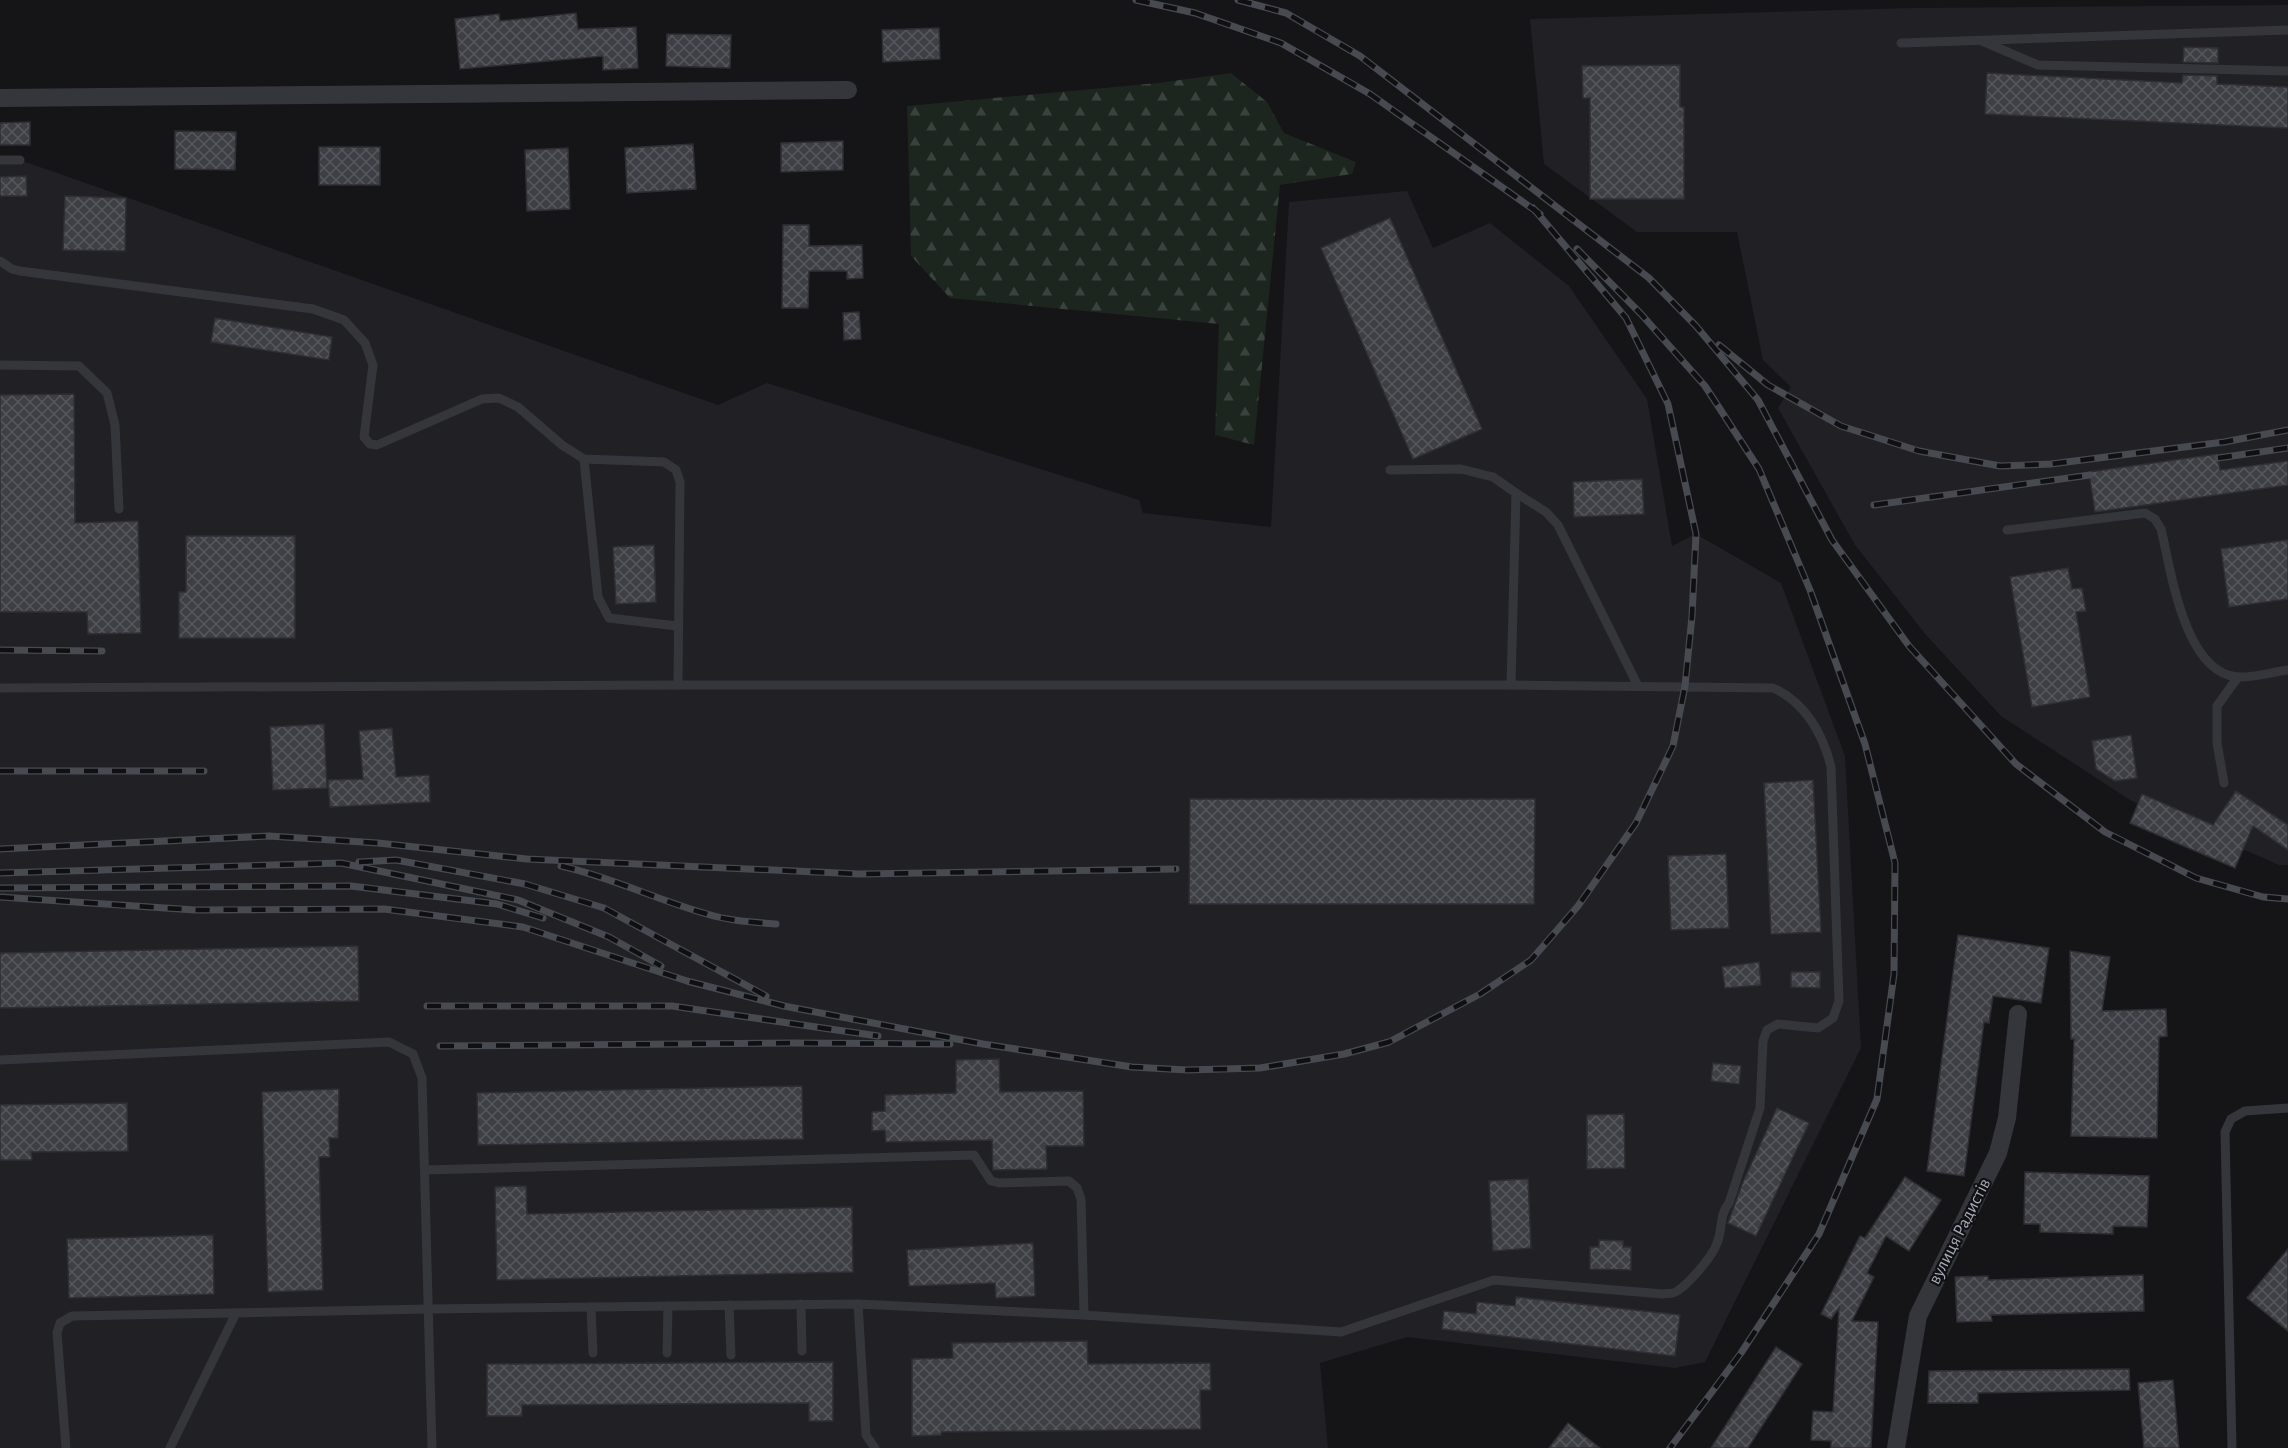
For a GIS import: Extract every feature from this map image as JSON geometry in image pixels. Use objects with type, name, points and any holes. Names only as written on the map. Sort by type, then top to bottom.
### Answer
[{"type":"street","points":[[0,98],[848,90]]},
{"type":"street","name":"вулиця Радистів","points":[[1896,1448],[1918,1316],[1998,1153],[2007,1118],[2018,1014]]},
{"type":"lane","points":[[1901,43],[2288,30]]},
{"type":"lane","points":[[1980,40],[2038,65],[2288,72]]},
{"type":"lane","points":[[0,160],[20,160]]},
{"type":"lane","points":[[0,261],[20,271],[313,309],[344,320],[366,343],[373,365],[364,437],[370,444],[377,445],[482,399],[499,399],[518,407],[562,445],[584,459],[664,462],[675,470],[680,482],[678,685]]},
{"type":"lane","points":[[0,365],[79,366],[107,393],[115,425],[119,509]]},
{"type":"lane","points":[[584,459],[598,597],[609,618],[677,626]]},
{"type":"lane","points":[[1390,470],[1461,469],[1493,477],[1546,512],[1558,525],[1638,686]]},
{"type":"lane","points":[[1511,685],[1516,494]]},
{"type":"lane","points":[[2007,530],[2145,513],[2155,519],[2161,529],[2183,622],[2203,655],[2218,671],[2238,677],[2288,670]]},
{"type":"lane","points":[[2224,783],[2217,743],[2217,706],[2238,677]]},
{"type":"lane","points":[[0,688],[678,685],[1511,685],[1773,688],[1790,695],[1802,708],[1822,741],[1831,767],[1839,1001],[1833,1018],[1818,1028],[1778,1024],[1767,1029],[1763,1041],[1760,1108],[1729,1203],[1724,1210],[1718,1243],[1707,1260],[1674,1293],[1494,1280],[1341,1332],[1084,1315],[858,1304],[72,1316],[60,1323],[57,1333],[66,1448]]},
{"type":"lane","points":[[0,1060],[389,1042],[413,1054],[422,1078],[432,1448]]},
{"type":"lane","points":[[2232,1448],[2225,1132],[2231,1119],[2245,1111],[2288,1108]]},
{"type":"lane","points":[[425,1170],[974,1155],[992,1181],[999,1183],[1069,1181],[1077,1188],[1081,1199],[1084,1315]]},
{"type":"lane","points":[[801,1304],[802,1351]]},
{"type":"lane","points":[[858,1304],[866,1435],[874,1448]]},
{"type":"lane","points":[[729,1305],[731,1355]]},
{"type":"lane","points":[[667,1353],[668,1306]]},
{"type":"lane","points":[[591,1307],[592,1353]]},
{"type":"lane","points":[[170,1448],[236,1313]]},
{"type":"shaded area","points":[[2288,5],[2288,865],[2279,865],[2130,800],[2001,716],[1926,635],[1855,545],[1778,408],[1791,387],[1763,360],[1737,232],[1637,232],[1544,164],[1530,19],[1912,8]]},
{"type":"shaded area","points":[[0,160],[20,160],[718,405],[767,383],[1139,500],[1143,513],[1271,527],[1289,202],[1407,191],[1433,248],[1490,223],[1569,286],[1647,399],[1672,546],[1696,534],[1781,583],[1845,756],[1861,1048],[1705,1362],[1675,1368],[1407,1337],[1320,1363],[1328,1448],[0,1448]]},
{"type":"green space","points":[[1231,73],[1267,102],[1284,133],[1356,162],[1352,174],[1280,185],[1254,445],[1215,435],[1219,324],[950,298],[911,256],[907,106],[1158,83]]},
{"type":"building","points":[[576,13],[578,29],[636,27],[638,68],[603,70],[603,56],[460,69],[455,19],[499,14],[500,21]]},
{"type":"building","points":[[939,28],[940,59],[883,62],[882,30]]},
{"type":"building","points":[[667,34],[731,35],[730,68],[666,66]]},
{"type":"building","points":[[2184,47],[2218,48],[2218,63],[2183,62]]},
{"type":"building","points":[[1680,65],[1680,107],[1684,107],[1684,199],[1590,199],[1590,98],[1583,98],[1582,66]]},
{"type":"building","points":[[1987,73],[2182,83],[2183,75],[2217,76],[2217,84],[2288,87],[2288,128],[1985,114]]},
{"type":"building","points":[[30,122],[30,145],[0,145],[0,123]]},
{"type":"building","points":[[175,131],[236,132],[235,170],[175,169]]},
{"type":"building","points":[[843,141],[843,170],[781,172],[781,143]]},
{"type":"building","points":[[693,144],[696,189],[627,193],[625,148]]},
{"type":"building","points":[[319,147],[380,147],[380,185],[319,185]]},
{"type":"building","points":[[568,148],[570,209],[527,211],[525,150]]},
{"type":"building","points":[[26,176],[27,196],[0,196],[0,177]]},
{"type":"building","points":[[65,196],[126,198],[125,251],[63,250]]},
{"type":"building","points":[[1390,218],[1482,429],[1413,459],[1321,248]]},
{"type":"building","points":[[783,225],[809,225],[809,246],[862,245],[863,278],[847,279],[847,271],[809,271],[808,308],[782,308]]},
{"type":"building","points":[[859,312],[861,339],[844,340],[843,313]]},
{"type":"building","points":[[215,318],[332,337],[329,360],[211,342]]},
{"type":"building","points":[[74,394],[75,523],[138,521],[141,633],[88,634],[87,612],[0,612],[0,395]]},
{"type":"building","points":[[2217,454],[2220,470],[2288,461],[2288,485],[2095,512],[2089,472]]},
{"type":"building","points":[[1642,479],[1644,514],[1574,517],[1573,482]]},
{"type":"building","points":[[186,536],[295,536],[295,638],[179,638],[179,592],[186,592]]},
{"type":"building","points":[[2288,540],[2288,599],[2229,607],[2221,549]]},
{"type":"building","points":[[654,545],[656,602],[616,604],[613,547]]},
{"type":"building","points":[[2068,568],[2072,589],[2082,588],[2086,611],[2076,612],[2090,697],[2032,707],[2010,577]]},
{"type":"building","points":[[324,724],[327,788],[273,790],[270,727]]},
{"type":"building","points":[[392,728],[396,777],[429,775],[430,802],[330,807],[328,780],[363,779],[359,731]]},
{"type":"building","points":[[2131,735],[2137,778],[2115,781],[2096,769],[2092,741]]},
{"type":"building","points":[[1813,780],[1821,932],[1771,934],[1764,783]]},
{"type":"building","points":[[2236,791],[2288,825],[2288,850],[2253,826],[2235,868],[2130,823],[2142,794],[2213,825]]},
{"type":"building","points":[[1190,799],[1535,799],[1534,904],[1189,904]]},
{"type":"building","points":[[1726,854],[1729,928],[1671,930],[1668,856]]},
{"type":"building","points":[[1958,935],[2049,948],[2041,1003],[1993,996],[1989,1023],[1984,1022],[1964,1176],[1927,1171]]},
{"type":"building","points":[[358,946],[359,1001],[0,1008],[0,953]]},
{"type":"building","points":[[2070,951],[2110,957],[2102,1011],[2166,1009],[2167,1036],[2159,1037],[2157,1138],[2071,1136],[2074,1039],[2071,1039]]},
{"type":"building","points":[[1759,962],[1761,985],[1725,988],[1722,967]]},
{"type":"building","points":[[1791,972],[1820,972],[1820,988],[1791,987]]},
{"type":"building","points":[[999,1059],[1000,1092],[1083,1091],[1084,1146],[1046,1146],[1047,1169],[993,1170],[992,1140],[886,1142],[885,1130],[872,1131],[872,1112],[885,1111],[885,1095],[956,1093],[956,1060]]},
{"type":"building","points":[[1713,1063],[1741,1066],[1739,1084],[1711,1081]]},
{"type":"building","points":[[802,1086],[803,1139],[478,1145],[477,1093]]},
{"type":"building","points":[[339,1089],[338,1138],[329,1138],[330,1157],[319,1157],[323,1290],[268,1292],[262,1092]]},
{"type":"building","points":[[127,1103],[128,1151],[31,1152],[32,1160],[0,1160],[0,1105]]},
{"type":"building","points":[[1777,1108],[1809,1123],[1756,1236],[1728,1223],[1743,1182]]},
{"type":"building","points":[[1624,1114],[1625,1168],[1587,1169],[1587,1115]]},
{"type":"building","points":[[2025,1172],[2149,1176],[2147,1227],[2113,1226],[2113,1234],[2040,1232],[2040,1224],[2024,1224]]},
{"type":"building","points":[[1905,1177],[1941,1200],[1909,1251],[1886,1236],[1867,1273],[1874,1277],[1852,1321],[1878,1322],[1871,1448],[1831,1448],[1831,1441],[1811,1440],[1813,1411],[1833,1412],[1839,1308],[1831,1319],[1821,1314],[1860,1236],[1865,1238]]},
{"type":"building","points":[[1528,1179],[1531,1248],[1493,1251],[1489,1181]]},
{"type":"building","points":[[526,1186],[527,1214],[852,1207],[853,1272],[497,1280],[495,1187]]},
{"type":"building","points":[[213,1235],[214,1294],[69,1298],[67,1239]]},
{"type":"building","points":[[1599,1240],[1623,1241],[1623,1247],[1631,1247],[1631,1270],[1590,1269],[1590,1247],[1599,1247]]},
{"type":"building","points":[[1033,1243],[1035,1296],[996,1298],[995,1283],[909,1286],[907,1250]]},
{"type":"building","points":[[2288,1249],[2288,1331],[2247,1298]]},
{"type":"building","points":[[2143,1275],[2144,1311],[1991,1315],[1992,1321],[1957,1322],[1955,1277],[1988,1276],[1988,1280]]},
{"type":"building","points":[[1516,1297],[1680,1315],[1675,1356],[1442,1329],[1444,1311],[1476,1314],[1477,1302],[1515,1306]]},
{"type":"building","points":[[1087,1341],[1088,1364],[1210,1363],[1211,1390],[1200,1390],[1201,1429],[941,1432],[941,1435],[912,1436],[912,1359],[953,1358],[952,1343]]},
{"type":"building","points":[[1776,1347],[1802,1364],[1748,1448],[1711,1448]]},
{"type":"building","points":[[833,1362],[833,1421],[809,1421],[809,1403],[522,1405],[522,1416],[487,1416],[487,1364]]},
{"type":"building","points":[[2129,1369],[2130,1390],[1978,1393],[1978,1403],[1928,1403],[1929,1371]]},
{"type":"building","points":[[2173,1380],[2179,1448],[2144,1448],[2138,1383]]},
{"type":"building","points":[[1568,1423],[1600,1448],[1549,1448]]},
{"type":"railway","points":[[1136,0],[1195,13],[1281,43],[1370,94],[1540,214]]},
{"type":"railway","points":[[1238,0],[1286,13],[1360,56],[1649,278],[1696,326],[1758,400],[1832,540],[1909,646],[2016,764],[2105,832],[2196,878],[2263,897],[2288,899]]},
{"type":"railway","points":[[0,897],[195,910],[384,909],[523,927],[687,981],[784,1006],[983,1044],[1132,1067],[1187,1070],[1260,1068],[1344,1054],[1389,1042],[1480,994],[1531,960],[1578,906],[1636,823],[1673,746],[1685,686],[1692,616],[1696,534],[1668,404],[1626,318],[1533,208]]},
{"type":"railway","points":[[1577,249],[1641,314],[1705,386],[1759,469],[1810,590],[1865,744],[1895,863],[1894,974],[1877,1099],[1819,1234],[1741,1353],[1670,1448]]},
{"type":"railway","points":[[1719,345],[1768,385],[1841,426],[1919,451],[2000,466],[2051,464],[2224,442],[2288,430]]},
{"type":"railway","points":[[2218,458],[2288,448]]},
{"type":"railway","points":[[1874,505],[2090,475]]},
{"type":"railway","points":[[0,650],[102,651]]},
{"type":"railway","points":[[0,771],[204,771]]},
{"type":"railway","points":[[0,849],[269,836],[378,843],[527,859],[860,874],[1176,869]]},
{"type":"railway","points":[[359,862],[396,860],[525,884],[604,908],[766,996]]},
{"type":"railway","points":[[0,873],[341,863],[518,900],[609,937],[661,966]]},
{"type":"railway","points":[[561,866],[598,876],[715,916],[776,924]]},
{"type":"railway","points":[[0,888],[351,886],[497,904],[543,918]]},
{"type":"railway","points":[[427,1006],[672,1006],[878,1036]]},
{"type":"railway","points":[[440,1046],[950,1044]]}]
